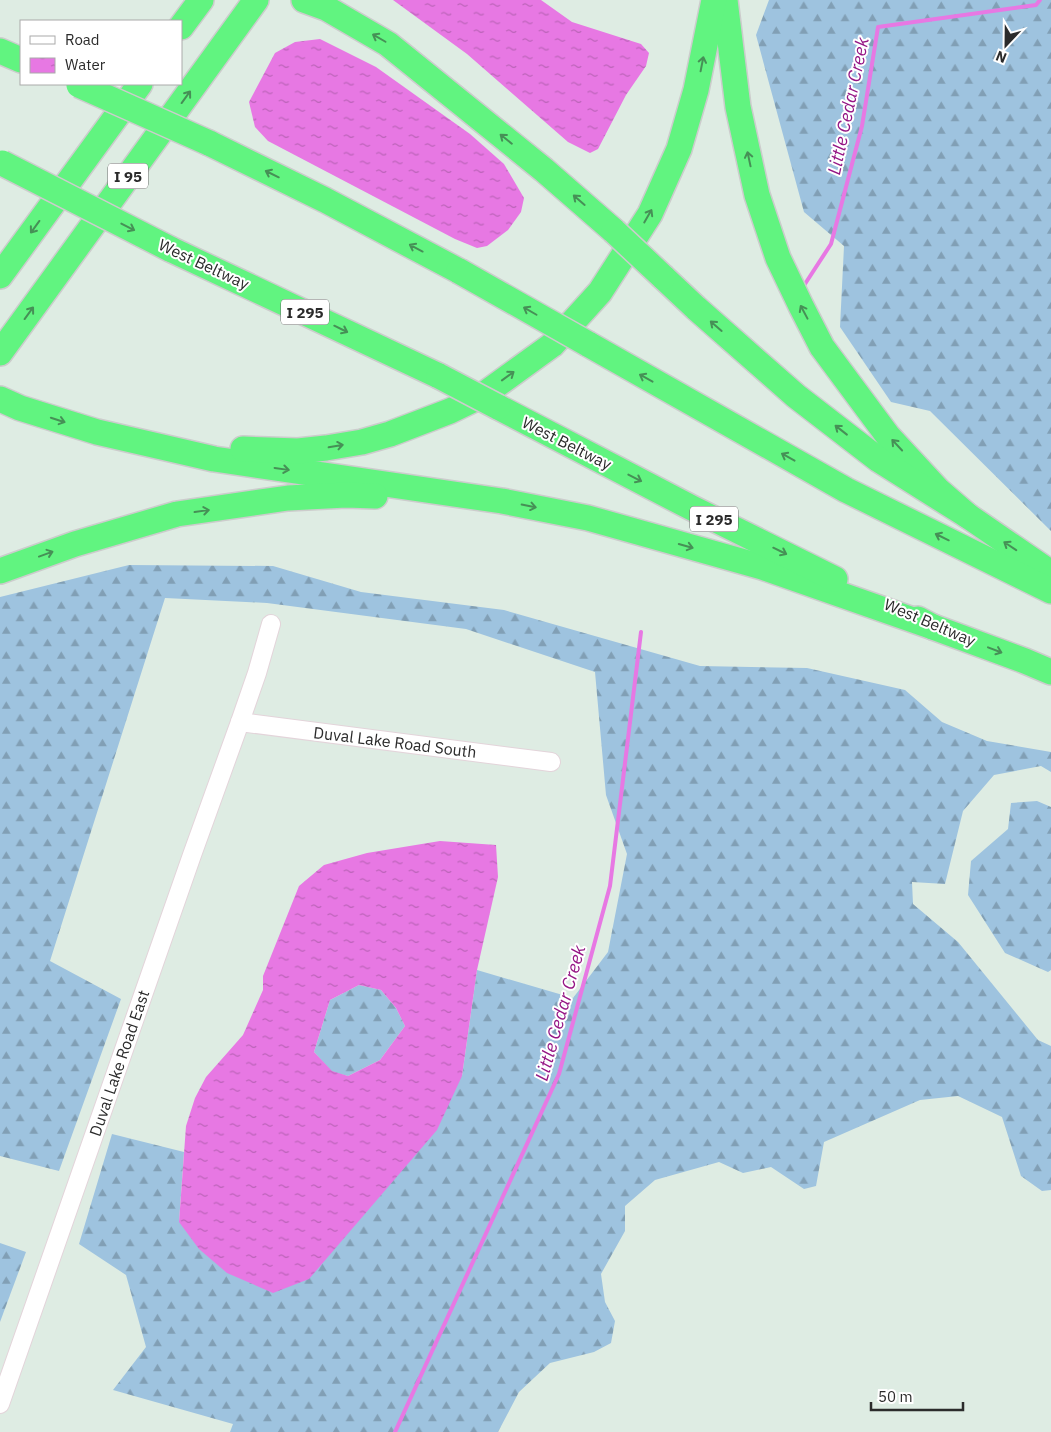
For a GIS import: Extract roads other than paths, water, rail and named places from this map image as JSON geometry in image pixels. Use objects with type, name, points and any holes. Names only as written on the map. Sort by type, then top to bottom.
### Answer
[{"type":"highway","points":[[182,26],[201,0]]},
{"type":"highway","name":"I 95","points":[[0,353],[256,0]]},
{"type":"highway","points":[[97,432],[232,449],[298,451],[362,442],[390,434],[450,411],[483,395],[552,345],[600,292],[650,214],[680,150],[696,90],[714,0]]},
{"type":"highway","points":[[725,0],[738,107],[757,195],[778,258],[793,290],[822,347],[888,436],[938,490],[968,516]]},
{"type":"highway","points":[[315,4],[388,44],[544,170],[796,396],[879,460],[968,516],[1051,573]]},
{"type":"highway","points":[[0,51],[20,60]]},
{"type":"highway","points":[[79,85],[209,143],[325,200],[459,271],[846,490],[1051,591]]},
{"type":"highway","name":"I 95","points":[[0,276],[139,85]]},
{"type":"highway","name":"West Beltway","points":[[1,163],[170,249],[439,376],[692,508],[933,627],[1051,672]]},
{"type":"highway","points":[[10,403],[97,432],[214,459],[502,501],[588,518],[762,568],[933,627]]},
{"type":"highway","points":[[0,571],[75,544],[177,514],[288,498],[346,495],[502,501]]},
{"type":"street","name":"Duval Lake Road East","points":[[0,1404],[240,722],[271,624]]},
{"type":"street","name":"Duval Lake Road South","points":[[240,722],[551,762]]},
{"type":"water","points":[[393,0],[541,0],[572,22],[641,44],[649,53],[646,66],[626,95],[598,149],[590,153],[568,142],[467,54]]},
{"type":"water","points":[[320,39],[376,67],[470,134],[504,164],[524,198],[521,212],[508,230],[487,246],[477,248],[455,239],[268,141],[255,127],[249,102],[275,53],[295,42]]},
{"type":"water","points":[[440,841],[496,845],[498,877],[477,970],[462,1076],[437,1130],[309,1279],[273,1293],[227,1273],[199,1249],[179,1222],[186,1126],[195,1098],[206,1077],[243,1035],[263,990],[263,976],[299,886],[324,865],[367,853]],"holes":[[[359,985],[381,990],[396,1008],[405,1026],[380,1060],[348,1076],[332,1071],[314,1052],[330,1000]]]},
{"type":"waterway","name":"Little Cedar Creek","points":[[803,287],[831,244],[862,126],[878,27],[1036,5],[1040,0]]},
{"type":"waterway","name":"Little Cedar Creek","points":[[395,1432],[559,1074],[610,886],[641,632]]}]
